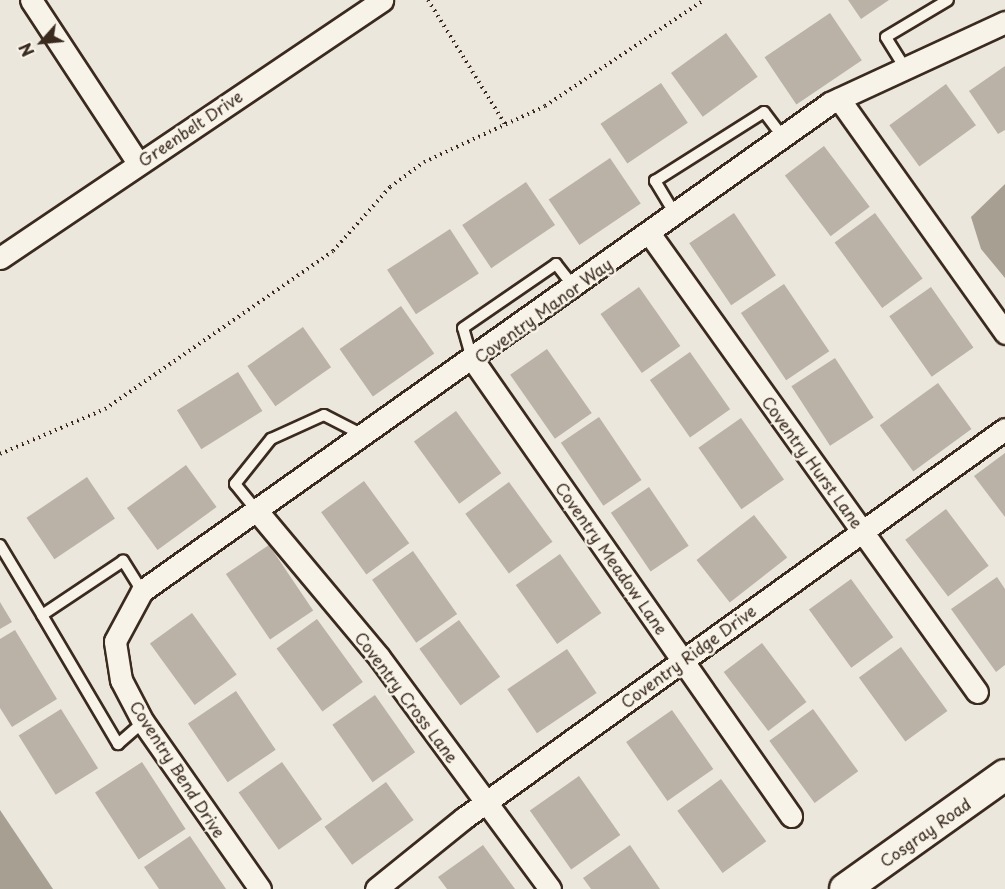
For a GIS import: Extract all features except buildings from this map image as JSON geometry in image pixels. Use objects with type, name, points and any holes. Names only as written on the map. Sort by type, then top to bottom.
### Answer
[{"type":"main road","name":"Cosgray Road","points":[[845,889],[1005,775]]},
{"type":"street","points":[[31,0],[138,163]]},
{"type":"street","name":"Greenbelt Drive","points":[[0,258],[382,0]]},
{"type":"street","name":"Coventry Manor Way","points":[[115,641],[142,591],[473,360],[783,137],[839,99],[1005,22]]},
{"type":"street","points":[[839,99],[1005,333]]},
{"type":"street","name":"Coventry Hurst Lane","points":[[649,233],[977,692]]},
{"type":"street","name":"Coventry Meadow Lane","points":[[473,360],[684,659],[791,816]]},
{"type":"street","name":"Coventry Ridge Drive","points":[[376,889],[486,803],[1005,429]]},
{"type":"street","name":"Coventry Cross Lane","points":[[257,511],[379,657],[550,889]]},
{"type":"street","name":"Coventry Bend Drive","points":[[115,641],[122,680],[143,722],[260,889]]},
{"type":"lane","points":[[905,68],[886,37],[948,0]]},
{"type":"lane","points":[[675,214],[655,181],[764,112],[783,137]]},
{"type":"lane","points":[[473,360],[464,328],[556,264],[574,288]]},
{"type":"lane","points":[[257,511],[235,484],[271,439],[324,415],[365,436]]},
{"type":"lane","points":[[0,544],[118,744],[143,722]]},
{"type":"lane","points":[[42,615],[123,561],[142,591]]},
{"type":"path","points":[[428,0],[506,126]]},
{"type":"path","points":[[0,454],[105,409],[333,250],[390,187],[424,162],[545,106],[704,0]]},
{"type":"shaded area","points":[[1005,184],[1005,278],[981,249],[971,217]]},
{"type":"shaded area","points":[[0,810],[53,889],[0,889]]}]
